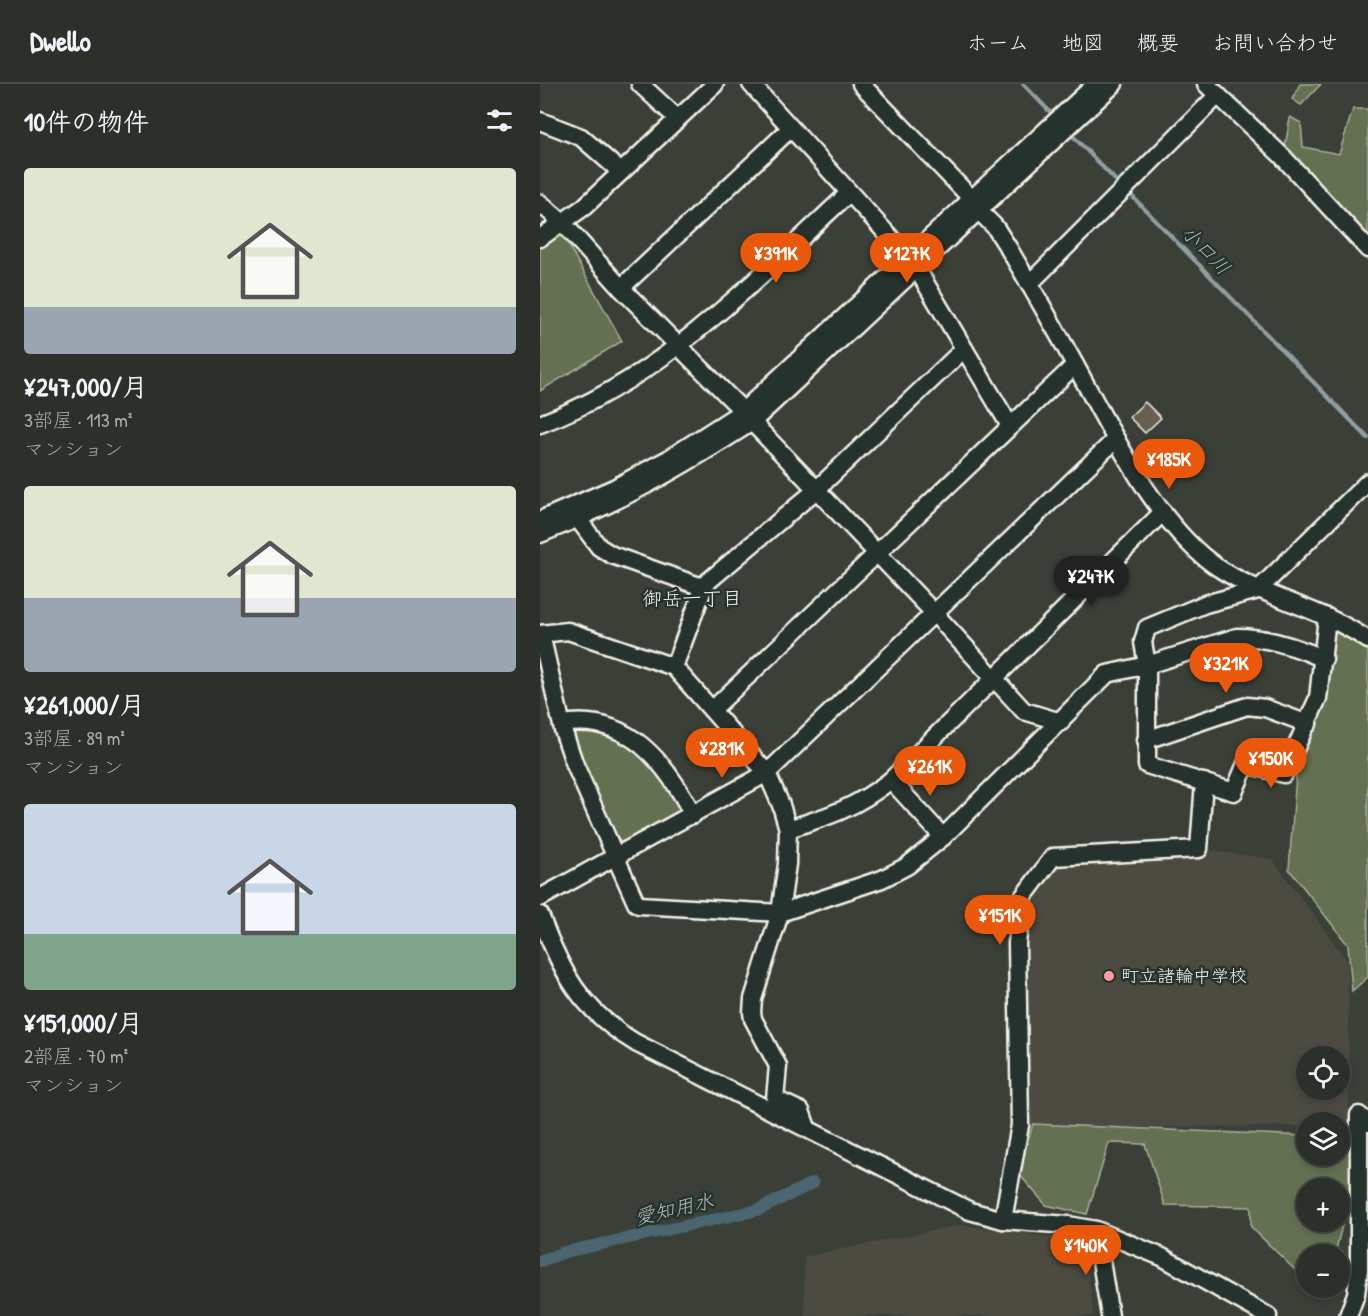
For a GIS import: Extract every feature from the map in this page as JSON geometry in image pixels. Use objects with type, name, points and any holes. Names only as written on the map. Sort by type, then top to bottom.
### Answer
[{"type":"street","points":[[640,84],[677,118]]},
{"type":"street","points":[[540,238],[563,223],[621,172],[715,84]]},
{"type":"street","points":[[751,84],[848,194],[913,263],[1011,426]]},
{"type":"street","points":[[861,84],[995,227],[1116,440],[1163,512],[1191,547],[1218,567],[1258,590],[1327,617],[1368,640]]},
{"type":"street","points":[[540,534],[578,519],[666,476],[747,417],[1052,136],[1102,87]]},
{"type":"street","points":[[1029,284],[1212,89],[1282,156],[1368,249]]},
{"type":"street","points":[[540,121],[581,138],[621,172]]},
{"type":"street","points":[[621,288],[790,129]]},
{"type":"street","points":[[540,424],[611,390],[678,347],[716,316],[848,194]]},
{"type":"street","points":[[540,203],[563,223],[621,288],[935,614],[1024,711],[1061,722]]},
{"type":"street","points":[[674,667],[702,587],[815,491],[964,349]]},
{"type":"street","points":[[712,710],[1075,365]]},
{"type":"street","points":[[540,520],[614,488],[747,417]]},
{"type":"street","points":[[540,898],[767,773],[1116,440]]},
{"type":"street","points":[[1327,617],[1318,698],[1284,774],[1246,764],[1234,792],[1147,765],[1147,665],[1143,642],[1147,628],[1205,604],[1258,590],[1368,482]]},
{"type":"street","points":[[788,829],[848,809],[865,800],[891,780],[1163,512]]},
{"type":"street","points":[[578,519],[599,547],[612,555],[702,587]]},
{"type":"street","points":[[807,1127],[801,1111],[776,1099],[778,1066],[753,1019],[753,999],[780,913],[787,864],[788,829],[781,805],[767,773],[674,667],[568,631],[540,634],[562,724],[575,765],[615,858],[639,905],[780,913],[895,873],[943,837],[1107,674],[1147,665],[1238,637],[1253,637],[1286,645],[1324,659]]},
{"type":"street","points":[[1146,740],[1247,706],[1265,708],[1308,724]]},
{"type":"street","points":[[562,724],[581,721],[602,723],[628,735],[649,752],[693,815]]},
{"type":"street","points":[[891,780],[943,837]]},
{"type":"street","points":[[1003,1220],[1020,1125],[1017,943],[1026,890],[1053,857],[1199,849],[1204,782]]},
{"type":"street","points":[[540,915],[567,978],[588,1007],[610,1026],[636,1043],[807,1127],[958,1205],[1003,1220],[1068,1225],[1096,1230],[1162,1257],[1268,1316]]},
{"type":"street","points":[[1348,1316],[1356,1294],[1359,1270],[1359,1115],[1368,1123]]},
{"type":"street","points":[[1096,1230],[1110,1316]]},
{"type":"shaded area","points":[[1206,850],[1272,859],[1348,962],[1349,1046],[1296,1046],[1296,1100],[1349,1100],[1349,1112],[1296,1112],[1296,1126],[1030,1128],[1027,898],[1055,861]]},
{"type":"shaded area","points":[[961,1225],[1085,1242],[1093,1316],[805,1316],[804,1257]]},
{"type":"green space","points":[[1300,84],[1321,84],[1301,105],[1292,99]]},
{"type":"green space","points":[[1353,109],[1368,109],[1368,237],[1285,148],[1290,117],[1301,123],[1303,147],[1339,154]]},
{"type":"green space","points":[[560,230],[622,341],[540,391],[540,241]]},
{"type":"green space","points":[[1336,630],[1368,651],[1368,977],[1352,991],[1348,945],[1289,869],[1297,762],[1331,634]]},
{"type":"green space","points":[[589,730],[632,746],[683,804],[684,812],[618,845],[570,732]]},
{"type":"green space","points":[[1033,1124],[1296,1136],[1296,1166],[1350,1166],[1350,1164],[1351,1189],[1350,1193],[1350,1178],[1296,1178],[1296,1232],[1340,1232],[1337,1244],[1296,1244],[1296,1268],[1294,1269],[1251,1227],[1251,1207],[1165,1205],[1145,1144],[1109,1143],[1087,1214],[1046,1205],[1018,1173]]},
{"type":"building","points":[[1145,402],[1161,418],[1145,433],[1129,417]]},
{"type":"waterway","name":"小口川","points":[[1023,84],[1054,116]]},
{"type":"waterway","name":"小口川","points":[[1069,132],[1120,185]]},
{"type":"waterway","name":"小口川","points":[[1128,192],[1368,438]]},
{"type":"waterway","name":"愛知用水","points":[[540,1261],[565,1252],[758,1210],[813,1183]]},
{"type":"place","name":"町立諸輪中学校","points":[[1109,976]]},
{"type":"district","name":"御岳一丁目","points":[[692,598]]}]
